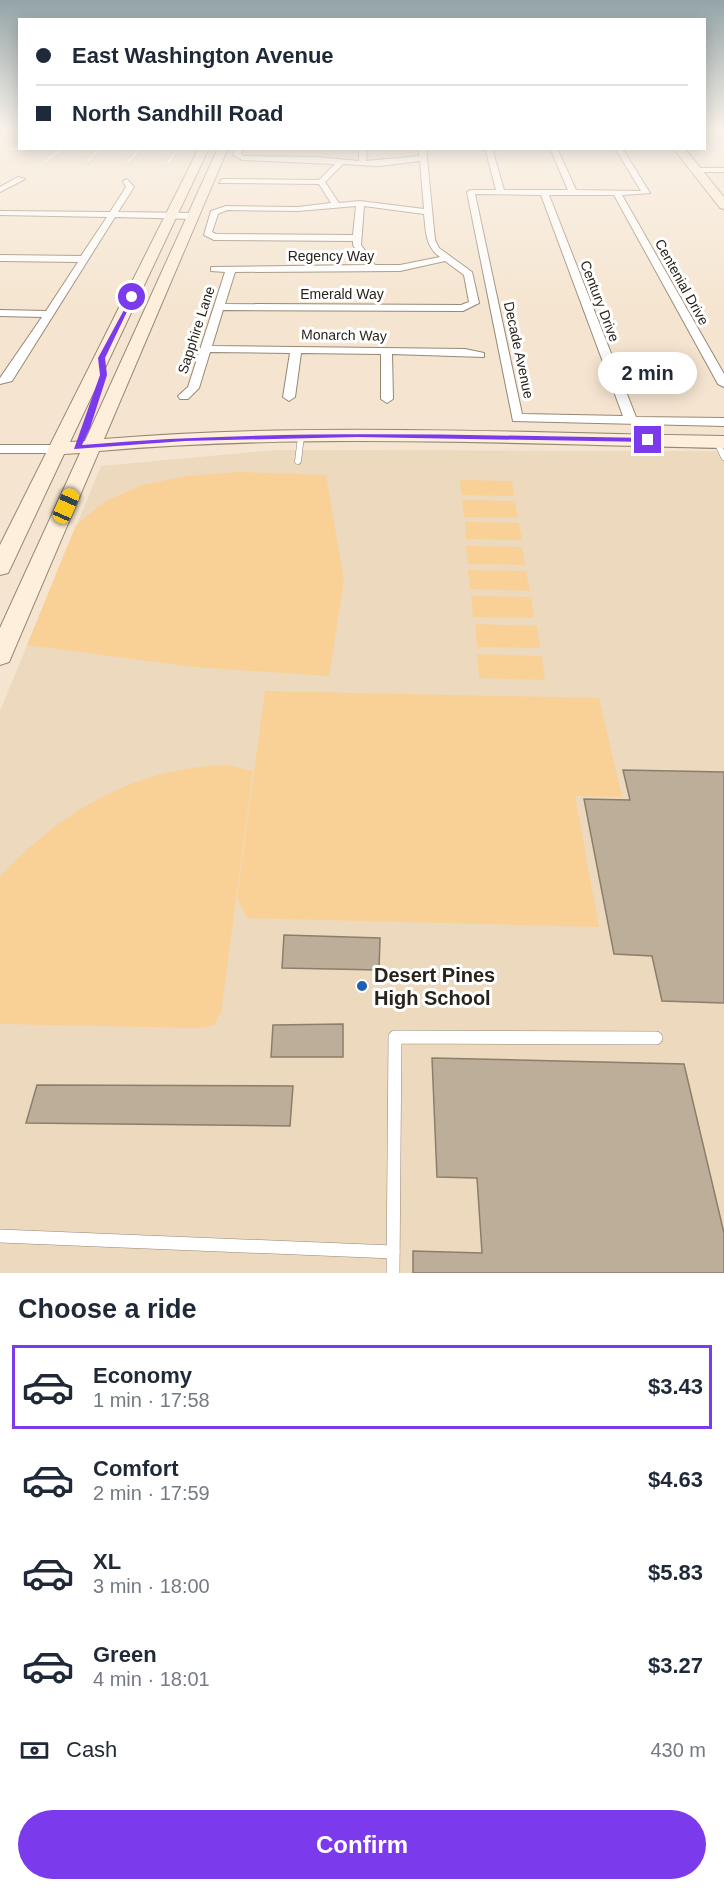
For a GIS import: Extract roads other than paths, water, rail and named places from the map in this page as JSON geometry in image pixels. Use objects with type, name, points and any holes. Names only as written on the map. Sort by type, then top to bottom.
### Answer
[{"type":"main road","points":[[0,655],[76,448],[152,309],[190,189]]},
{"type":"main road","points":[[0,567],[87,428],[103,375],[102,358],[182,215],[202,189]]},
{"type":"main road","points":[[712,189],[724,205]]},
{"type":"main road","points":[[76,448],[185,438],[357,435],[722,447]]},
{"type":"street","points":[[3,381],[51,314],[129,189]]},
{"type":"street","points":[[326,189],[336,205]]},
{"type":"street","points":[[426,189],[431,240],[435,249],[446,258]]},
{"type":"street","points":[[501,192],[646,193],[644,189]]},
{"type":"street","name":"Decade Avenue","points":[[501,192],[471,192],[517,418],[724,422]]},
{"type":"street","name":"Century Drive","points":[[544,192],[631,420]]},
{"type":"street","name":"Centenial Drive","points":[[616,192],[724,384]]},
{"type":"street","points":[[357,238],[214,237],[207,233],[214,213],[226,208],[298,209],[360,203],[428,212]]},
{"type":"street","points":[[360,203],[357,245],[362,257],[373,269]]},
{"type":"street","points":[[0,213],[182,215]]},
{"type":"street","points":[[0,258],[86,259]]},
{"type":"street","name":"Regency Way","points":[[214,269],[400,268],[446,258]]},
{"type":"street","name":"Emerald Way","points":[[220,307],[464,308],[474,303],[470,274],[446,258]]},
{"type":"street","name":"Sapphire Lane","points":[[184,396],[193,388],[231,269]]},
{"type":"street","points":[[0,313],[51,314]]},
{"type":"street","name":"Monarch Way","points":[[207,349],[465,352],[480,355]]},
{"type":"street","points":[[289,397],[296,350]]},
{"type":"street","points":[[386,351],[387,399]]},
{"type":"street","points":[[0,449],[76,448]]},
{"type":"lane","points":[[298,461],[301,437]]},
{"type":"lane","points":[[393,1273],[395,1036],[656,1038]]},
{"type":"lane","points":[[0,1236],[393,1252]]},
{"type":"place","name":"Desert Pines High School","points":[[362,986]]}]
